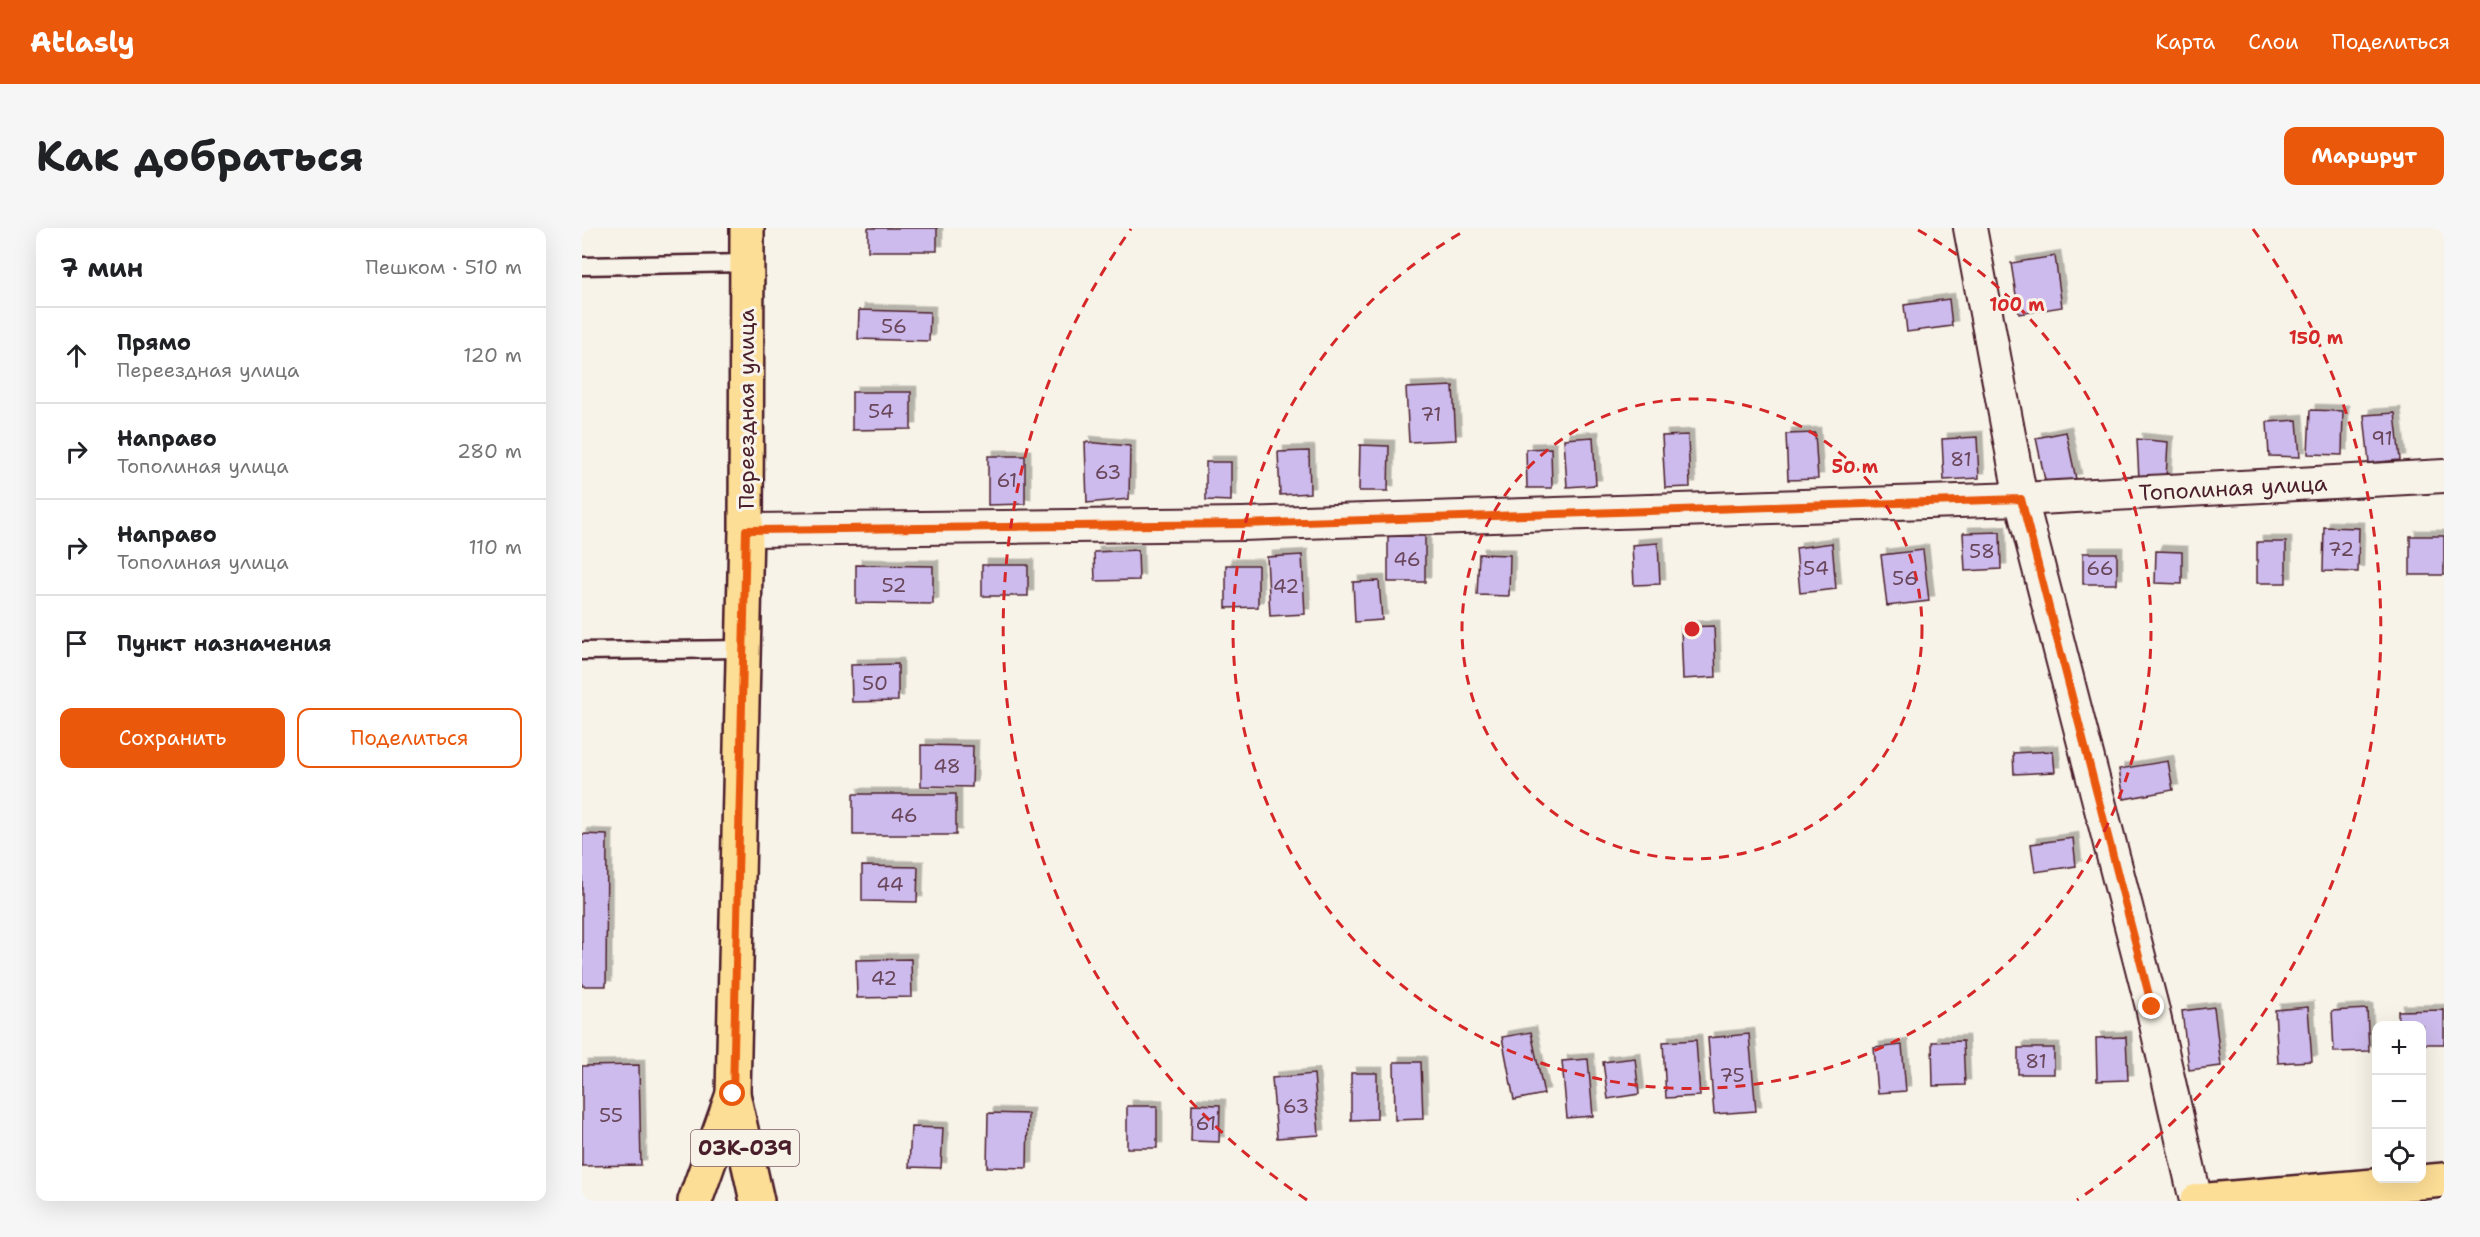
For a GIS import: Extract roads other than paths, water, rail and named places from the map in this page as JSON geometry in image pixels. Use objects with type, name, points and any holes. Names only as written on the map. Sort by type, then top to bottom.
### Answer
[{"type":"main road","name":"Переездная улица","points":[[747,228],[746,530],[733,1094],[757,1201]]},
{"type":"main road","name":"Переездная улица","points":[[695,1201],[733,1094]]},
{"type":"main road","points":[[2197,1201],[2444,1180]]},
{"type":"street","points":[[1970,228],[2021,499],[2149,996],[2197,1201]]},
{"type":"street","name":"Тополиная улица","points":[[746,530],[1243,524],[2021,499],[2444,476]]},
{"type":"lane","points":[[582,266],[747,263]]},
{"type":"lane","points":[[582,651],[743,649]]}]
